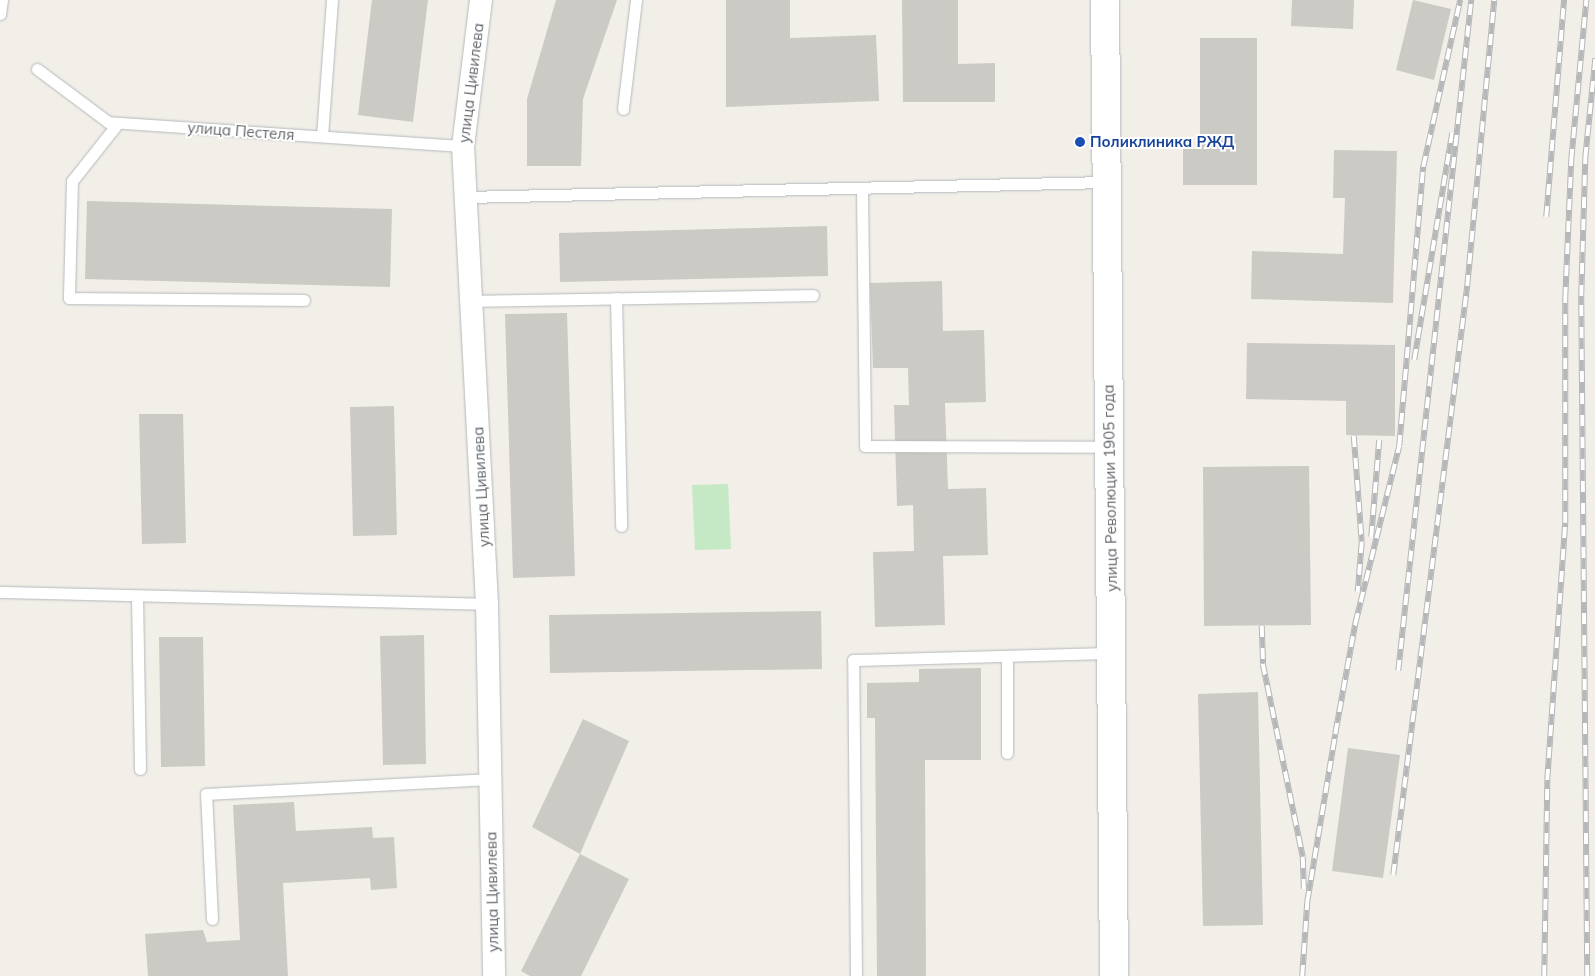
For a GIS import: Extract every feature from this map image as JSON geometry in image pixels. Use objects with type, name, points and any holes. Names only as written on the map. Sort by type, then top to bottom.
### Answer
[{"type":"main road","name":"улица Революции 1905 года","points":[[1105,0],[1114,976]]},
{"type":"street","name":"улица Цивилева","points":[[481,0],[462,146],[487,604],[494,976]]},
{"type":"lane","points":[[0,14],[2,0]]},
{"type":"lane","points":[[322,136],[332,0]]},
{"type":"lane","points":[[623,109],[636,0]]},
{"type":"lane","name":"улица Пестеля","points":[[37,69],[108,122],[462,146]]},
{"type":"lane","points":[[118,123],[72,181],[69,298],[304,300]]},
{"type":"lane","points":[[465,197],[1107,182]]},
{"type":"lane","points":[[862,188],[865,446],[1110,447]]},
{"type":"lane","points":[[471,301],[813,295]]},
{"type":"lane","points":[[616,298],[621,526]]},
{"type":"lane","points":[[0,592],[487,604]]},
{"type":"lane","points":[[137,596],[140,769]]},
{"type":"lane","points":[[856,976],[852,660],[1111,653]]},
{"type":"lane","points":[[1006,656],[1007,753]]},
{"type":"lane","points":[[212,919],[206,794],[490,779]]},
{"type":"green space","points":[[728,484],[731,549],[695,550],[692,485]]},
{"type":"building","points":[[372,0],[428,0],[413,122],[358,115]]},
{"type":"building","points":[[556,0],[617,0],[583,99],[581,166],[527,166],[527,99]]},
{"type":"building","points":[[726,0],[790,0],[790,38],[876,35],[879,101],[726,107]]},
{"type":"building","points":[[902,0],[958,0],[958,64],[995,63],[995,102],[903,102]]},
{"type":"building","points":[[1292,0],[1354,0],[1353,29],[1291,26]]},
{"type":"building","points":[[1413,0],[1451,9],[1434,80],[1396,70]]},
{"type":"building","points":[[1200,38],[1257,38],[1257,185],[1183,185],[1183,149],[1200,149]]},
{"type":"building","points":[[1334,150],[1397,151],[1393,303],[1251,299],[1252,251],[1343,254],[1345,198],[1333,198]]},
{"type":"building","points":[[87,201],[392,209],[390,287],[85,279]]},
{"type":"building","points":[[827,226],[828,276],[560,282],[559,233]]},
{"type":"building","points":[[942,281],[943,331],[984,330],[986,402],[945,403],[948,489],[986,488],[988,555],[943,556],[945,625],[875,627],[873,552],[914,551],[913,505],[897,506],[894,405],[909,405],[908,368],[873,368],[870,283]]},
{"type":"building","points":[[567,313],[575,576],[513,578],[505,314]]},
{"type":"building","points":[[1247,343],[1395,345],[1395,436],[1346,435],[1346,401],[1246,399]]},
{"type":"building","points":[[394,406],[397,535],[353,536],[350,407]]},
{"type":"building","points":[[139,414],[183,414],[186,543],[142,544]]},
{"type":"building","points":[[1309,466],[1311,625],[1204,626],[1203,467]]},
{"type":"building","points":[[821,611],[822,669],[550,673],[549,615]]},
{"type":"building","points":[[424,635],[426,764],[383,765],[380,636]]},
{"type":"building","points":[[159,637],[203,637],[205,766],[161,767]]},
{"type":"building","points":[[981,668],[981,760],[925,760],[926,976],[877,976],[875,718],[867,718],[867,683],[919,682],[919,669]]},
{"type":"building","points":[[1258,692],[1263,925],[1203,926],[1198,694]]},
{"type":"building","points":[[583,719],[629,741],[580,854],[532,827]]},
{"type":"building","points":[[1348,748],[1400,755],[1383,878],[1332,871]]},
{"type":"building","points":[[294,802],[296,831],[372,827],[373,838],[394,837],[397,888],[371,890],[370,878],[283,883],[288,976],[148,976],[145,934],[203,930],[207,942],[240,940],[233,805]]},
{"type":"building","points":[[580,854],[629,879],[581,976],[530,976],[521,971]]},
{"type":"railway","points":[[1302,976],[1307,902],[1355,624],[1399,446],[1423,167],[1460,0]]},
{"type":"railway","points":[[1398,671],[1471,0]]},
{"type":"railway","points":[[1393,875],[1467,286],[1494,0]]},
{"type":"railway","points":[[1546,217],[1564,0]]},
{"type":"railway","points":[[1544,976],[1547,780],[1565,523],[1565,298],[1571,160],[1586,0]]},
{"type":"railway","points":[[1587,976],[1581,296],[1585,158],[1595,59]]},
{"type":"railway","points":[[1414,360],[1452,133]]},
{"type":"railway","points":[[1354,436],[1362,542],[1358,592]]},
{"type":"railway","points":[[1371,537],[1379,440]]},
{"type":"railway","points":[[1262,626],[1263,664],[1303,857],[1304,889]]},
{"type":"place","name":"Поликлиника РЖД","points":[[1080,142]]}]
